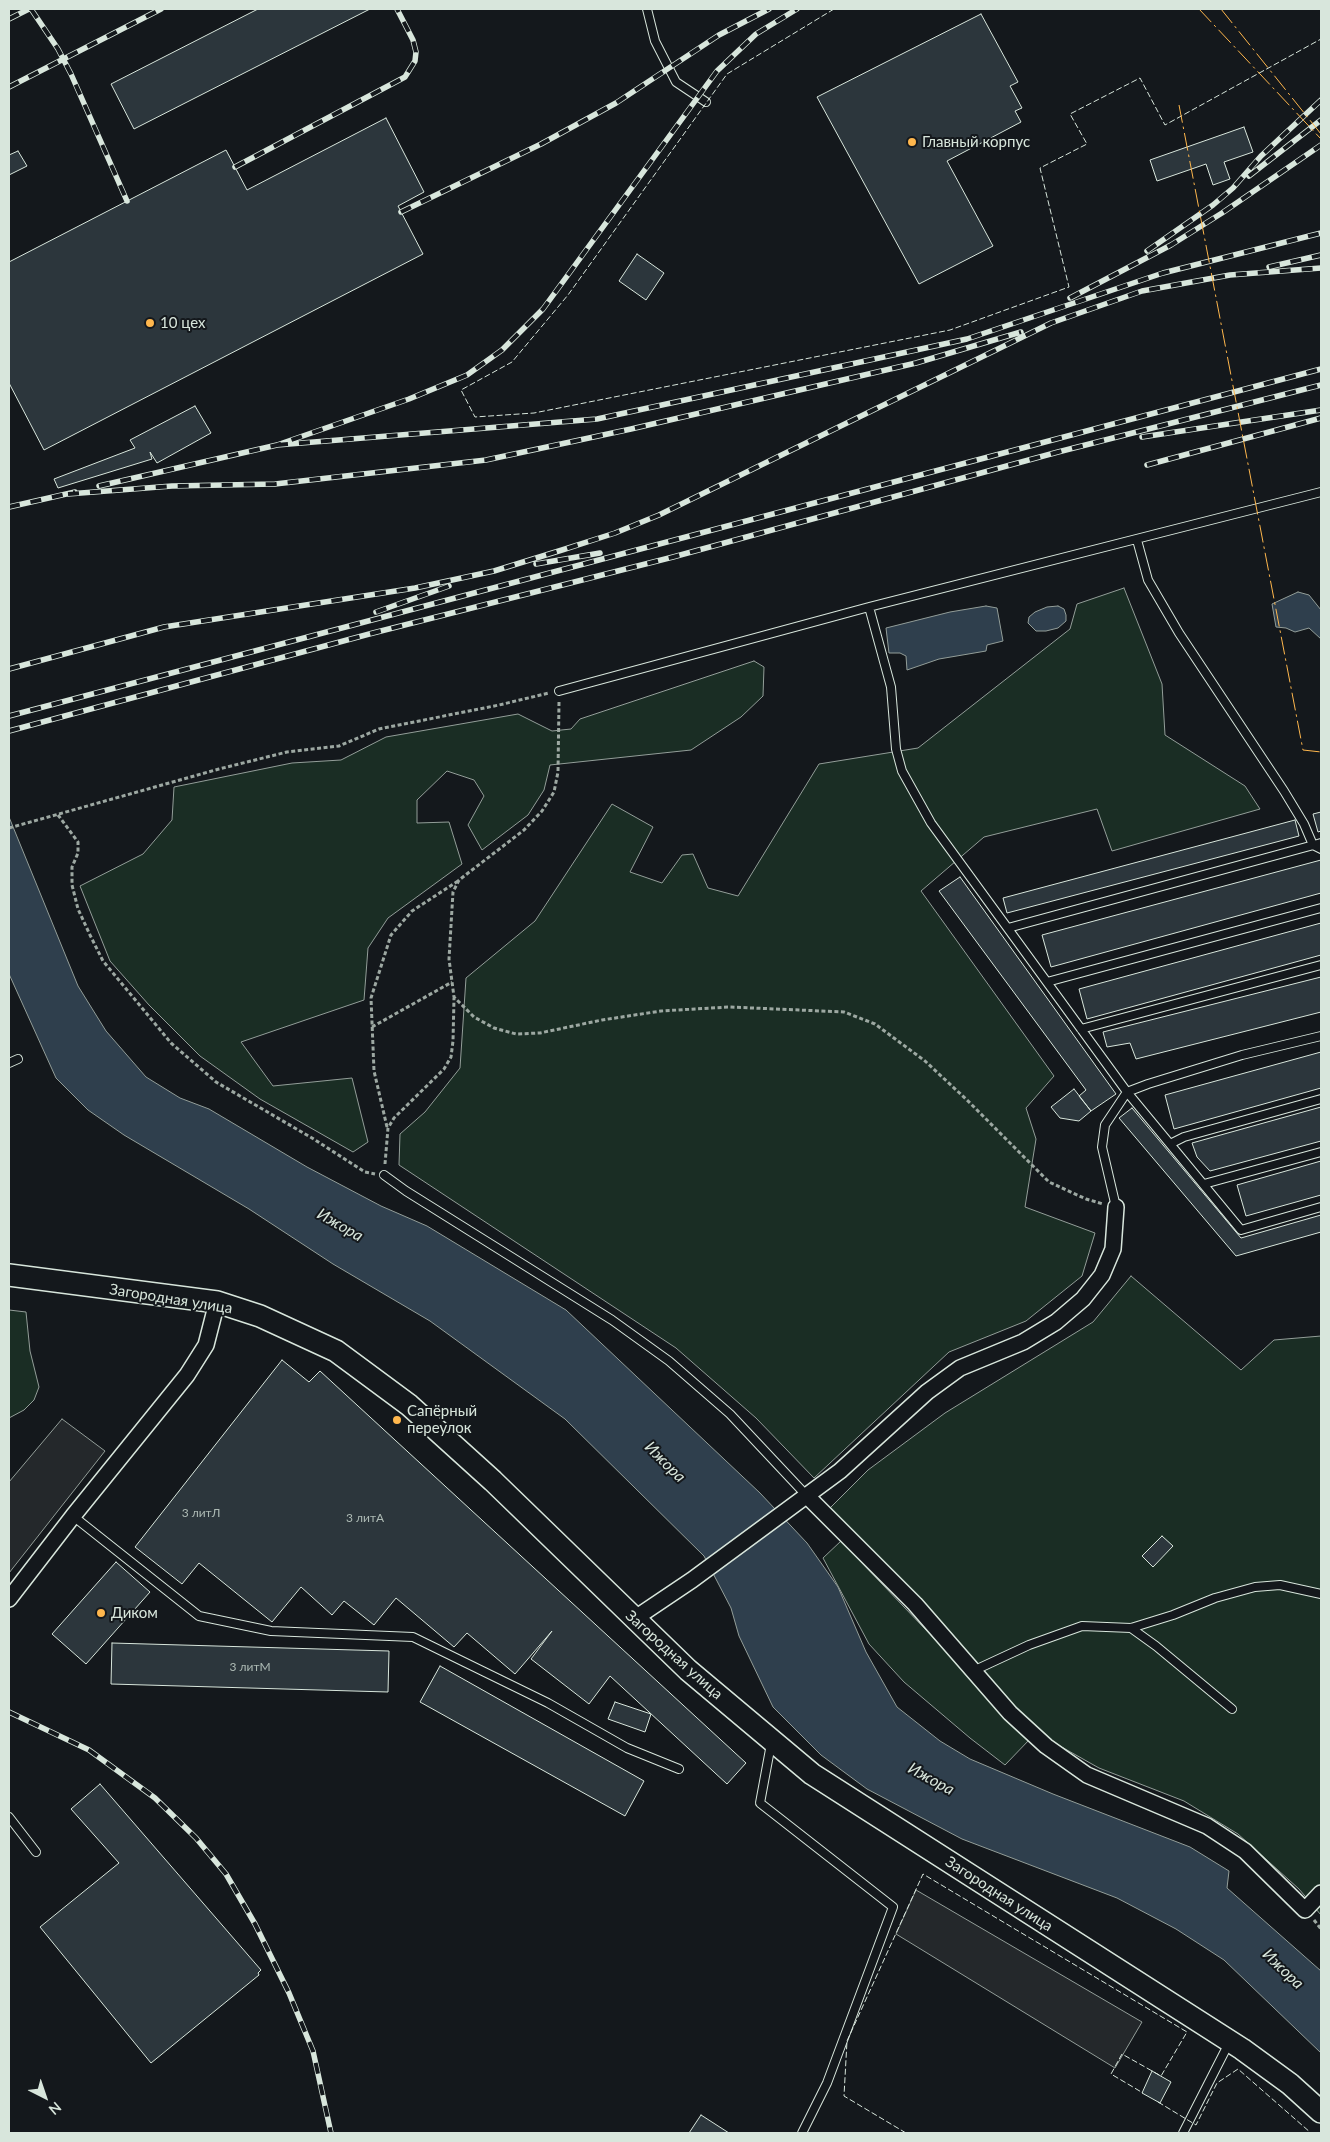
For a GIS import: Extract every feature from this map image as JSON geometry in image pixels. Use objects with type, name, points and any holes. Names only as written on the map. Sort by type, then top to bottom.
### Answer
[{"type":"main road","name":"Загородная улица","points":[[9,1275],[217,1302],[260,1316],[336,1351],[376,1378],[409,1405],[493,1481],[688,1670],[812,1774],[1230,2041],[1290,2084],[1321,2112]]},
{"type":"street","points":[[634,1619],[692,1580],[840,1471],[927,1392],[960,1368],[1023,1342],[1056,1322],[1083,1299],[1102,1275],[1113,1249],[1116,1208]]},
{"type":"street","points":[[9,1599],[73,1516],[187,1375],[206,1345],[217,1302]]},
{"type":"street","points":[[807,1496],[915,1604],[1010,1713],[1046,1746],[1087,1775],[1207,1826],[1245,1851],[1305,1910],[1321,1893]]},
{"type":"lane","points":[[647,9],[655,41],[676,82],[706,102]]},
{"type":"lane","points":[[559,691],[869,607],[1321,492]]},
{"type":"lane","points":[[1137,540],[1148,580],[1179,633],[1284,791],[1304,824],[1313,845],[1321,849]]},
{"type":"lane","points":[[869,607],[891,687],[896,749],[902,771],[931,824],[1127,1092],[1242,1230],[1321,1208]]},
{"type":"lane","points":[[1008,928],[1321,843]]},
{"type":"lane","points":[[1047,982],[1321,908]]},
{"type":"lane","points":[[1081,1029],[1321,965]]},
{"type":"lane","points":[[1116,1208],[1102,1147],[1105,1124],[1127,1092],[1242,1055],[1321,1036]]},
{"type":"lane","points":[[9,1063],[18,1058]]},
{"type":"lane","points":[[1170,1144],[1184,1137],[1321,1099]]},
{"type":"lane","points":[[1204,1184],[1321,1152]]},
{"type":"lane","points":[[384,1175],[406,1191],[612,1320],[669,1361],[730,1414],[807,1496]]},
{"type":"lane","points":[[73,1516],[199,1616],[271,1631],[413,1638],[548,1703],[626,1748],[679,1769]]},
{"type":"lane","points":[[972,1671],[1029,1645],[1082,1626],[1131,1628],[1173,1616],[1215,1598],[1256,1587],[1280,1585],[1321,1594]]},
{"type":"lane","points":[[1131,1628],[1156,1646],[1232,1709]]},
{"type":"lane","points":[[772,1740],[760,1803],[894,1907],[827,2083],[802,2133]]},
{"type":"lane","points":[[9,1817],[36,1852]]},
{"type":"lane","points":[[1183,2133],[1230,2041]]},
{"type":"path","points":[[9,828],[219,769],[287,752],[339,746],[379,729],[499,706],[559,691],[558,772],[554,792],[542,811],[524,830],[459,880],[412,911],[391,935],[371,998],[374,1071],[388,1128],[384,1175],[365,1172],[312,1138],[216,1082],[171,1043],[103,961],[78,909],[72,886],[72,867],[78,853],[78,842],[58,815]]},
{"type":"path","points":[[388,1128],[394,1118],[444,1070],[450,1056],[453,1041],[454,997],[449,959],[453,892],[459,880]]},
{"type":"path","points":[[372,1027],[452,982]]},
{"type":"path","points":[[454,997],[474,1017],[494,1028],[516,1034],[540,1033],[602,1020],[661,1011],[730,1007],[844,1012],[875,1024],[925,1061],[968,1100],[1049,1182],[1086,1199],[1116,1208]]},
{"type":"green space","points":[[1124,588],[1162,684],[1165,735],[1245,786],[1260,809],[1112,851],[1097,809],[984,837],[921,891],[1054,1076],[1026,1108],[1036,1139],[1025,1207],[1095,1233],[1082,1276],[1026,1321],[949,1352],[814,1478],[756,1418],[676,1348],[399,1165],[400,1134],[425,1112],[460,1068],[466,978],[535,921],[612,804],[653,827],[630,872],[662,883],[682,855],[693,854],[708,888],[738,896],[819,764],[918,748],[1070,629],[1077,604]]},
{"type":"green space","points":[[754,661],[764,667],[763,696],[741,717],[691,750],[550,765],[544,790],[528,815],[482,850],[468,825],[484,796],[474,780],[447,771],[417,800],[417,823],[449,822],[462,864],[388,918],[368,948],[364,1000],[241,1042],[273,1086],[352,1078],[368,1142],[353,1152],[260,1099],[200,1056],[149,1005],[110,961],[80,886],[143,854],[172,820],[174,787],[292,763],[341,760],[386,737],[518,714],[552,731],[571,729],[580,719]]},
{"type":"green space","points":[[1131,1276],[1241,1370],[1274,1340],[1321,1336],[1321,1915],[1299,1889],[1238,1834],[1184,1801],[1099,1768],[1051,1741],[1015,1711],[830,1508],[868,1470],[945,1413],[1093,1322]]},
{"type":"green space","points":[[9,1310],[26,1312],[30,1351],[39,1387],[34,1400],[24,1410],[9,1418]]},
{"type":"green space","points":[[841,1541],[1030,1739],[1005,1765],[904,1682],[869,1644],[823,1558]]},
{"type":"shaded area","points":[[62,1419],[105,1451],[9,1573],[9,1482]]},
{"type":"shaded area","points":[[916,1890],[1142,2022],[1115,2068],[896,1934]]},
{"type":"water","points":[[1298,592],[1309,595],[1321,610],[1321,639],[1309,628],[1295,632],[1286,628],[1276,627],[1272,604]]},
{"type":"water","points":[[986,606],[997,608],[1003,641],[987,645],[986,651],[939,659],[907,670],[906,656],[900,653],[889,653],[886,628],[950,612]]},
{"type":"water","points":[[1058,606],[1064,609],[1066,621],[1058,628],[1036,631],[1028,623],[1029,617],[1035,612],[1047,607]]},
{"type":"water","name":"Ижора","points":[[9,817],[78,986],[106,1031],[146,1077],[180,1098],[209,1109],[307,1167],[381,1206],[427,1226],[566,1310],[760,1493],[807,1543],[838,1587],[866,1652],[897,1707],[940,1741],[970,1759],[1053,1794],[1190,1847],[1229,1871],[1227,1888],[1321,1971],[1321,2053],[1224,1960],[1176,1929],[1117,1898],[962,1839],[867,1789],[821,1755],[773,1707],[739,1636],[731,1608],[704,1556],[565,1419],[430,1321],[333,1264],[249,1209],[124,1135],[88,1110],[56,1078],[9,974]]},
{"type":"building","points":[[258,9],[370,9],[134,129],[111,84]]},
{"type":"building","name":"Главный корпус","points":[[981,14],[1018,82],[1010,86],[1022,108],[1015,111],[1021,122],[947,161],[993,246],[919,284],[817,97]]},
{"type":"building","name":"10 цех","points":[[386,118],[424,192],[398,206],[423,254],[44,450],[9,383],[9,262],[226,150],[247,190]]},
{"type":"building","points":[[1244,127],[1253,152],[1224,162],[1230,179],[1213,185],[1206,164],[1157,181],[1150,160]]},
{"type":"building","points":[[18,151],[27,166],[9,175],[9,155]]},
{"type":"building","points":[[637,254],[664,273],[646,300],[619,281]]},
{"type":"building","points":[[195,406],[211,433],[157,463],[150,452],[152,459],[58,488],[54,479],[135,448],[130,440]]},
{"type":"building","points":[[1321,812],[1321,831],[1318,832],[1313,814]]},
{"type":"building","points":[[1295,820],[1299,836],[1007,913],[1003,898]]},
{"type":"building","points":[[1321,860],[1321,893],[1051,967],[1042,935]]},
{"type":"building","points":[[960,877],[1116,1094],[1091,1111],[1079,1096],[1086,1090],[939,891]]},
{"type":"building","points":[[1321,923],[1321,955],[1087,1019],[1079,989]]},
{"type":"building","points":[[1321,977],[1321,1012],[1136,1059],[1130,1043],[1107,1047],[1103,1032]]},
{"type":"building","points":[[1321,1052],[1321,1088],[1174,1129],[1165,1095]]},
{"type":"building","points":[[1074,1089],[1091,1111],[1079,1121],[1060,1118],[1051,1107]]},
{"type":"building","points":[[1321,1107],[1321,1141],[1210,1171],[1197,1157],[1192,1143]]},
{"type":"building","points":[[1132,1108],[1241,1238],[1321,1215],[1321,1232],[1236,1256],[1119,1118]]},
{"type":"building","points":[[1321,1161],[1321,1195],[1246,1216],[1237,1185]]},
{"type":"building","points":[[282,1360],[309,1382],[320,1371],[746,1763],[727,1784],[610,1676],[589,1704],[531,1659],[552,1631],[515,1674],[467,1633],[454,1647],[396,1598],[374,1625],[344,1601],[332,1615],[301,1587],[272,1622],[199,1563],[182,1584],[135,1547]]},
{"type":"building","points":[[1162,1536],[1173,1546],[1153,1567],[1142,1556]]},
{"type":"building","name":"Диком","points":[[116,1562],[150,1592],[86,1664],[52,1634]]},
{"type":"building","points":[[112,1643],[389,1651],[388,1692],[111,1684]]},
{"type":"building","points":[[440,1666],[644,1781],[625,1816],[420,1702]]},
{"type":"building","points":[[615,1702],[651,1714],[645,1732],[608,1719]]},
{"type":"building","points":[[100,1784],[261,1970],[258,1973],[259,1975],[151,2063],[40,1927],[119,1863],[71,1809]]},
{"type":"building","points":[[1152,2071],[1171,2082],[1160,2103],[1142,2093]]},
{"type":"building","points":[[701,2115],[729,2133],[689,2133]]},
{"type":"railway","points":[[9,19],[29,9]]},
{"type":"railway","points":[[31,9],[58,49],[71,74],[127,201]]},
{"type":"railway","points":[[9,87],[161,9]]},
{"type":"railway","points":[[235,167],[405,77],[415,61],[416,52],[413,40],[397,9]]},
{"type":"railway","points":[[401,212],[541,144],[616,103],[719,35],[769,9]]},
{"type":"railway","points":[[99,486],[277,445],[409,399],[467,375],[502,350],[543,309],[717,71],[756,34],[797,9]]},
{"type":"railway","points":[[1147,251],[1213,205],[1233,188],[1261,156],[1321,100]]},
{"type":"railway","points":[[1249,176],[1321,120]]},
{"type":"railway","points":[[1070,298],[1171,245],[1222,213],[1321,145]]},
{"type":"railway","points":[[277,445],[597,419],[967,339],[1163,273],[1321,233]]},
{"type":"railway","points":[[1269,267],[1321,255]]},
{"type":"railway","points":[[9,669],[164,627],[415,588],[494,571],[615,533],[659,515],[1051,323],[1142,291],[1230,275],[1321,268]]},
{"type":"railway","points":[[68,494],[172,486],[275,484],[486,460],[631,429],[916,363],[1021,332]]},
{"type":"railway","points":[[9,716],[1321,369]]},
{"type":"railway","points":[[9,731],[373,633],[673,557],[1058,452],[1321,385]]},
{"type":"railway","points":[[1142,437],[1321,410]]},
{"type":"railway","points":[[1147,465],[1321,418]]},
{"type":"railway","points":[[9,507],[75,492]]},
{"type":"railway","points":[[536,564],[600,553]]},
{"type":"railway","points":[[376,612],[449,586]]},
{"type":"railway","points":[[9,1712],[89,1750],[155,1798],[196,1838],[226,1874],[255,1924],[289,1993],[313,2051],[331,2133]]},
{"type":"fence","points":[[834,9],[727,74],[568,295],[512,362],[461,390],[475,417],[534,413],[950,330],[1069,287],[1040,168],[1087,144],[1070,114],[1140,78],[1165,125],[1321,39]]},
{"type":"fence","points":[[906,2133],[844,2096],[847,2041],[923,1874],[1187,2032],[1161,2076],[1122,2054],[1111,2074],[1143,2093]]},
{"type":"fence","points":[[1158,2102],[1196,2125],[1217,2083],[1238,2069],[1311,2133]]},
{"type":"power","points":[[1199,9],[1321,139]]},
{"type":"power","points":[[1221,9],[1321,134]]},
{"type":"power","points":[[1179,105],[1303,750],[1321,752]]},
{"type":"place","name":"Главный корпус","points":[[912,142]]},
{"type":"place","name":"10 цех","points":[[150,323]]},
{"type":"place","name":"Сапёрный переулок","points":[[397,1420]]},
{"type":"place","name":"Диком","points":[[101,1613]]}]
